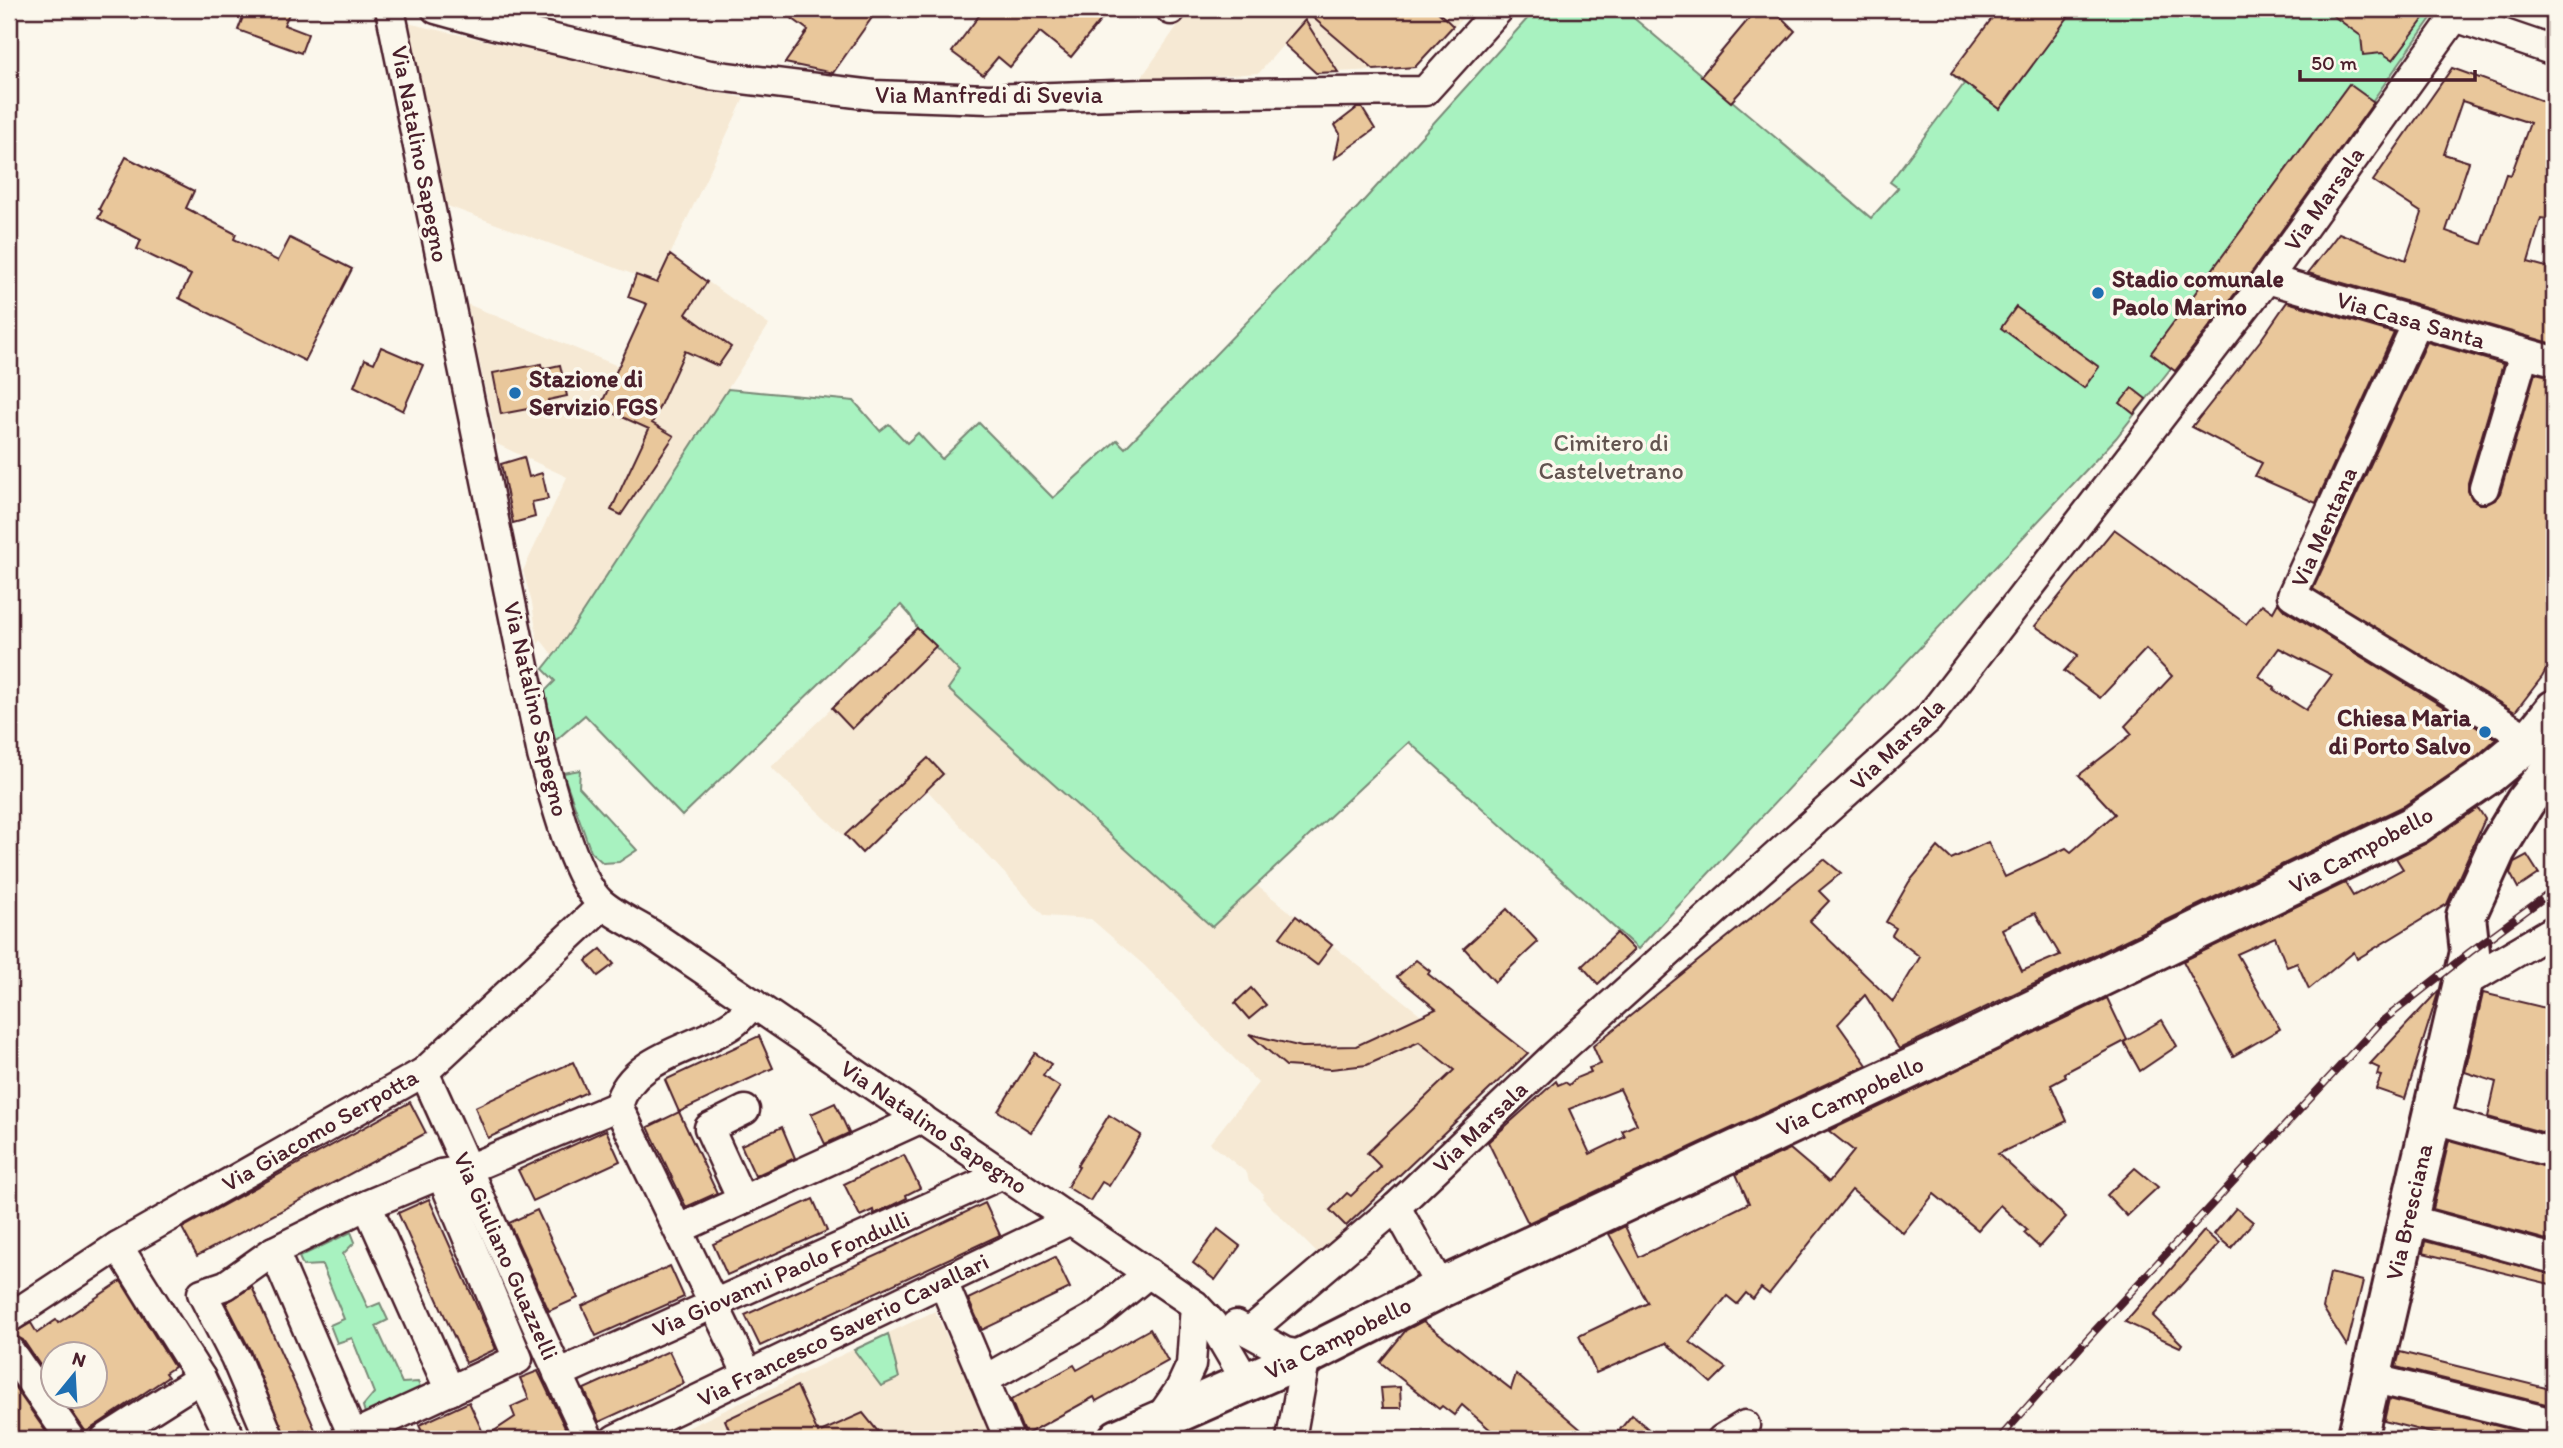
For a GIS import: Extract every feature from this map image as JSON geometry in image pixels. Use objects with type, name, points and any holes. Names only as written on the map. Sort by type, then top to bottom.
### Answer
[{"type":"main road","name":"Via Campobello","points":[[1118,1439],[1306,1356],[1441,1289],[1983,1034],[2415,825],[2489,774],[2542,752],[2554,709]]},
{"type":"main road","name":"Via Bresciana","points":[[2357,1439],[2470,952],[2466,916],[2496,850],[2525,802],[2542,752]]},
{"type":"street","name":"Via Natalino Sapegno","points":[[390,9],[541,755],[570,849],[595,896],[603,905],[651,934],[1195,1305],[1285,1352],[1306,1356]]},
{"type":"street","name":"Via Manfredi di Svevia","points":[[436,9],[710,75],[873,95],[989,99],[1146,94],[1425,91],[1499,9]]},
{"type":"street","points":[[2451,13],[2554,51]]},
{"type":"street","name":"Via Marsala","points":[[1249,1332],[1396,1207],[1553,1057],[1928,719],[2267,279],[2451,13]]},
{"type":"street","name":"Via Casa Santa","points":[[2267,279],[2554,361]]},
{"type":"street","name":"Via Mentana","points":[[2417,323],[2292,595],[2542,752]]},
{"type":"street","points":[[2484,488],[2524,353]]},
{"type":"street","name":"Via Giacomo Serpotta","points":[[9,1318],[118,1246],[424,1072],[603,905]]},
{"type":"street","points":[[2461,985],[2554,930]]},
{"type":"street","points":[[748,1375],[618,1106],[622,1094],[641,1070],[735,1023],[752,1003]]},
{"type":"street","name":"Via Giuliano Guazzelli","points":[[424,1072],[589,1439]]},
{"type":"street","points":[[270,1439],[235,1356],[202,1293],[226,1285],[274,1251],[367,1205],[441,1174],[468,1169],[618,1106]]},
{"type":"street","points":[[742,1200],[709,1128],[745,1110]]},
{"type":"street","points":[[679,1229],[922,1118]]},
{"type":"street","points":[[2431,1118],[2554,1153]]},
{"type":"street","points":[[274,1251],[349,1437],[450,1391],[518,1359],[441,1174]]},
{"type":"street","name":"Via Giovanni Paolo Fondulli","points":[[558,1374],[1003,1174]]},
{"type":"street","points":[[367,1205],[450,1391]]},
{"type":"street","points":[[1396,1207],[1441,1289]]},
{"type":"street","points":[[2407,1219],[2554,1259]]},
{"type":"street","name":"Via Francesco Saverio Cavallari","points":[[615,1439],[1072,1220]]},
{"type":"street","points":[[118,1246],[201,1378],[231,1439]]},
{"type":"street","points":[[984,1380],[1095,1317],[1149,1273]]},
{"type":"street","points":[[943,1282],[1009,1439]]},
{"type":"street","name":"Via Natalino Sapegno","points":[[1195,1305],[1212,1323],[1246,1381]]},
{"type":"street","points":[[1157,1422],[1180,1389],[1191,1365],[1195,1305]]},
{"type":"street","points":[[9,1350],[71,1439]]},
{"type":"street","points":[[1291,1439],[1306,1356]]},
{"type":"street","points":[[105,1439],[201,1378]]},
{"type":"street","points":[[2371,1378],[2554,1423]]},
{"type":"shaded area","points":[[1189,9],[1471,9],[1415,68],[1316,73],[1284,44],[1259,73],[1139,81]]},
{"type":"shaded area","points":[[407,23],[744,98],[670,255],[769,325],[554,657],[541,640],[538,644],[532,603],[523,571],[567,477],[497,444],[467,304],[618,366],[647,304],[628,297],[635,275],[445,205]]},
{"type":"shaded area","points":[[936,646],[961,673],[948,689],[1212,927],[1256,885],[1500,1077],[1346,1226],[1320,1256],[1262,1198],[1264,1194],[1249,1181],[1247,1173],[1210,1143],[1258,1083],[1145,966],[1091,919],[1044,916],[927,790],[862,853],[771,767],[832,708],[853,729]]},
{"type":"shaded area","points":[[935,1311],[995,1439],[688,1439],[683,1430]]},
{"type":"green space","name":"Cimitero di Castelvetrano","points":[[1536,9],[1623,9],[1871,218],[1898,188],[1890,182],[1964,84],[1952,74],[2000,9],[2423,9],[2432,17],[2373,100],[2379,105],[2181,375],[2171,368],[2116,438],[1638,949],[1409,742],[1212,927],[948,689],[960,672],[917,628],[901,605],[682,816],[585,715],[555,741],[545,691],[555,681],[543,669],[728,389],[854,401],[880,431],[889,424],[907,443],[918,433],[942,459],[979,423],[1053,498],[1117,440],[1125,448],[1358,207]]},
{"type":"green space","points":[[580,770],[579,787],[637,850],[619,862],[603,863],[591,852],[563,773]]},
{"type":"green space","points":[[351,1232],[355,1242],[343,1254],[368,1308],[380,1303],[388,1320],[376,1326],[402,1383],[418,1382],[422,1391],[366,1417],[363,1406],[374,1393],[352,1338],[337,1343],[330,1325],[344,1319],[322,1265],[303,1266],[299,1257]]},
{"type":"green space","points":[[888,1334],[899,1378],[881,1386],[854,1350]]},
{"type":"building","points":[[246,9],[291,9],[284,25],[308,34],[301,53],[238,30]]},
{"type":"building","points":[[779,9],[878,9],[833,73],[785,63],[808,30]]},
{"type":"building","points":[[984,9],[1110,9],[1071,57],[1040,32],[1010,67],[998,57],[983,75],[952,52]]},
{"type":"building","points":[[1303,9],[1435,9],[1453,26],[1415,67],[1374,70]]},
{"type":"building","points":[[1757,9],[1773,9],[1795,31],[1731,102],[1701,76]]},
{"type":"building","points":[[1999,9],[2074,9],[2000,109],[1951,73]]},
{"type":"building","points":[[2324,9],[2414,9],[2425,17],[2393,60],[2382,53],[2363,55],[2361,36]]},
{"type":"building","points":[[1305,20],[1338,72],[1316,73],[1284,44]]},
{"type":"building","points":[[2452,68],[2554,105],[2554,197],[2548,219],[2541,218],[2528,262],[2554,269],[2554,344],[2308,273],[2339,233],[2406,260],[2422,213],[2373,181]],"holes":[[[2462,101],[2530,123],[2511,175],[2506,174],[2482,244],[2446,231],[2469,162],[2444,154]]]},
{"type":"building","points":[[2349,84],[2374,102],[2254,269],[2175,371],[2151,353]]},
{"type":"building","points":[[1357,108],[1362,108],[1375,129],[1335,158],[1340,134],[1335,125]]},
{"type":"building","points":[[126,157],[194,191],[186,208],[236,234],[234,239],[278,261],[290,238],[352,269],[305,361],[179,298],[191,275],[137,249],[141,240],[98,218],[102,211],[99,209]]},
{"type":"building","points":[[670,255],[707,282],[686,314],[731,347],[718,366],[685,351],[652,423],[674,436],[621,515],[611,510],[649,429],[600,407],[647,304],[628,297],[636,275],[657,283]]},
{"type":"building","points":[[2287,302],[2394,333],[2316,503],[2255,476],[2262,463],[2192,427],[2260,341]]},
{"type":"building","points":[[2016,307],[2099,367],[2084,388],[2001,328]]},
{"type":"building","points":[[2427,342],[2503,364],[2468,483],[2472,499],[2480,504],[2495,500],[2500,493],[2535,373],[2554,377],[2554,656],[2542,677],[2515,712],[2313,589]]},
{"type":"building","points":[[381,347],[423,365],[403,411],[354,386],[365,359],[374,363]]},
{"type":"building","points":[[541,364],[542,369],[560,365],[567,396],[548,400],[549,405],[501,414],[493,373]]},
{"type":"building","points":[[2132,388],[2146,399],[2134,414],[2120,403]]},
{"type":"building","points":[[524,457],[529,477],[542,473],[548,499],[532,502],[535,517],[513,523],[501,464]]},
{"type":"building","points":[[2114,529],[2246,624],[2262,604],[2273,612],[2278,603],[2283,609],[2496,739],[2476,757],[2404,806],[1899,1049],[1865,995],[1838,1024],[1867,1065],[1528,1223],[1488,1142],[1556,1081],[1558,1085],[1565,1082],[1569,1085],[1576,1078],[1591,1072],[1589,1068],[1601,1064],[1593,1046],[1824,859],[1841,873],[1819,891],[1829,901],[1810,921],[1893,1002],[1920,957],[1892,935],[1896,928],[1886,922],[1909,882],[1938,847],[1951,859],[1988,842],[2005,877],[2066,848],[2071,852],[2115,814],[2079,775],[2132,734],[2125,726],[2172,676],[2146,649],[2100,698],[2064,671],[2078,655],[2035,626]],"holes":[[[2279,648],[2332,675],[2306,710],[2274,690],[2275,688],[2259,676]],[[2035,913],[2060,955],[2022,971],[2002,929]],[[1620,1089],[1637,1124],[1622,1131],[1625,1137],[1590,1154],[1569,1109]]]},
{"type":"building","points":[[917,628],[936,646],[852,729],[832,708]]},
{"type":"building","points":[[928,758],[943,774],[862,853],[845,835]]},
{"type":"building","points":[[2478,808],[2485,819],[2447,904],[2357,959],[2354,952],[2309,989],[2297,963],[2287,967],[2275,937],[2237,954],[2280,1029],[2233,1056],[2183,961],[2345,883],[2353,896],[2403,869],[2396,858],[2427,843]]},
{"type":"building","points":[[2527,855],[2539,874],[2518,888],[2510,873],[2514,862]]},
{"type":"building","points":[[1507,909],[1538,942],[1495,982],[1464,948]]},
{"type":"building","points":[[1296,916],[1332,945],[1317,965],[1280,937]]},
{"type":"building","points":[[1617,933],[1634,950],[1598,984],[1582,966]]},
{"type":"building","points":[[601,949],[614,964],[598,976],[586,961]]},
{"type":"building","points":[[1416,960],[1430,971],[1428,974],[1528,1053],[1346,1226],[1330,1210],[1347,1193],[1351,1196],[1381,1167],[1367,1153],[1454,1070],[1419,1042],[1367,1065],[1331,1069],[1286,1066],[1249,1034],[1302,1047],[1356,1046],[1436,1009],[1397,977]]},
{"type":"building","points":[[1251,988],[1266,1005],[1249,1019],[1235,1003]]},
{"type":"building","points":[[2439,990],[2405,1099],[2376,1089],[2381,1076],[2377,1075],[2379,1068],[2370,1064]]},
{"type":"building","points":[[2483,993],[2554,1010],[2552,1135],[2488,1117],[2496,1082],[2465,1072]]},
{"type":"building","points":[[2107,998],[2127,1040],[2064,1073],[2066,1077],[2051,1085],[2067,1121],[1998,1154],[2066,1217],[2039,1247],[2024,1233],[2027,1230],[2000,1205],[1978,1230],[1934,1194],[1903,1233],[1852,1190],[1769,1294],[1761,1288],[1753,1299],[1746,1293],[1737,1304],[1727,1296],[1690,1342],[1726,1368],[1711,1383],[1666,1343],[1596,1373],[1579,1336],[1648,1303],[1609,1234],[1625,1226],[1639,1257],[1749,1203],[1736,1174],[1790,1149],[1829,1182],[1854,1151],[1829,1131]]},
{"type":"building","points":[[2162,1020],[2177,1046],[2140,1071],[2124,1042]]},
{"type":"building","points":[[759,1036],[773,1068],[679,1112],[665,1080]]},
{"type":"building","points":[[1035,1053],[1051,1064],[1043,1076],[1060,1087],[1031,1132],[998,1111]]},
{"type":"building","points":[[573,1062],[587,1092],[488,1138],[475,1107]]},
{"type":"building","points":[[410,1102],[426,1133],[197,1256],[182,1228]]},
{"type":"building","points":[[835,1103],[849,1133],[825,1144],[811,1114]]},
{"type":"building","points":[[679,1112],[717,1193],[686,1207],[648,1127]]},
{"type":"building","points":[[1109,1115],[1141,1135],[1109,1186],[1102,1182],[1090,1201],[1067,1187]]},
{"type":"building","points":[[782,1127],[795,1158],[755,1176],[741,1145]]},
{"type":"building","points":[[606,1130],[620,1161],[533,1201],[518,1170]]},
{"type":"building","points":[[2449,1140],[2554,1169],[2554,1242],[2433,1209]]},
{"type":"building","points":[[904,1155],[920,1188],[906,1195],[907,1198],[874,1214],[873,1210],[860,1216],[844,1184]]},
{"type":"building","points":[[2135,1168],[2158,1187],[2127,1216],[2107,1195]]},
{"type":"building","points":[[429,1199],[496,1349],[466,1363],[398,1213]]},
{"type":"building","points":[[813,1199],[827,1231],[727,1275],[713,1244]]},
{"type":"building","points":[[985,1203],[1000,1235],[760,1346],[745,1315]]},
{"type":"building","points":[[2236,1208],[2253,1222],[2231,1248],[2214,1234]]},
{"type":"building","points":[[537,1210],[578,1298],[549,1311],[509,1223]]},
{"type":"building","points":[[1218,1229],[1240,1246],[1215,1280],[1193,1263]]},
{"type":"building","points":[[2204,1231],[2219,1244],[2153,1316],[2182,1344],[2180,1347],[2125,1322]]},
{"type":"building","points":[[2425,1241],[2554,1275],[2554,1285],[2423,1253]]},
{"type":"building","points":[[1055,1257],[1070,1288],[982,1330],[968,1299]]},
{"type":"building","points":[[670,1266],[684,1297],[596,1336],[582,1306]]},
{"type":"building","points":[[2330,1273],[2363,1281],[2347,1346],[2323,1308]]},
{"type":"building","points":[[121,1281],[174,1367],[165,1373],[168,1377],[86,1432],[71,1410],[108,1410],[108,1340],[38,1340],[38,1362],[23,1340],[12,1334],[31,1323],[37,1333],[56,1320],[58,1323]]},
{"type":"building","points":[[252,1287],[317,1434],[305,1439],[286,1439],[250,1350],[226,1303]]},
{"type":"building","points":[[1423,1321],[1511,1389],[1516,1374],[1592,1439],[1501,1439],[1462,1405],[1454,1415],[1442,1406],[1439,1409],[1380,1362],[1406,1330]]},
{"type":"building","points":[[1150,1329],[1168,1361],[1096,1401],[1094,1397],[1025,1435],[1011,1400],[1074,1365],[1077,1370]]},
{"type":"building","points":[[669,1351],[684,1383],[599,1422],[584,1389]]},
{"type":"building","points":[[2400,1352],[2554,1390],[2554,1406],[2396,1367]]},
{"type":"building","points":[[538,1371],[569,1436],[561,1439],[425,1439],[419,1425],[469,1402],[485,1437],[515,1417],[511,1407],[529,1399],[520,1378]]},
{"type":"building","points":[[9,1379],[51,1439],[9,1439]]},
{"type":"building","points":[[797,1386],[818,1433],[863,1413],[884,1439],[733,1439],[725,1420]]},
{"type":"building","points":[[1400,1387],[1401,1408],[1383,1408],[1381,1388]]},
{"type":"building","points":[[2389,1399],[2550,1439],[2442,1439],[2443,1436],[2384,1421]]},
{"type":"building","points":[[1632,1415],[1660,1439],[1612,1439]]},
{"type":"railway","points":[[1999,1439],[2090,1336],[2380,1023],[2554,890]]},
{"type":"place","name":"Stadio comunale Paolo Marino","points":[[2098,293]]},
{"type":"place","name":"Stazione di Servizio FGS","points":[[515,393]]},
{"type":"place","name":"Chiesa Maria di Porto Salvo","points":[[2485,732]]}]
